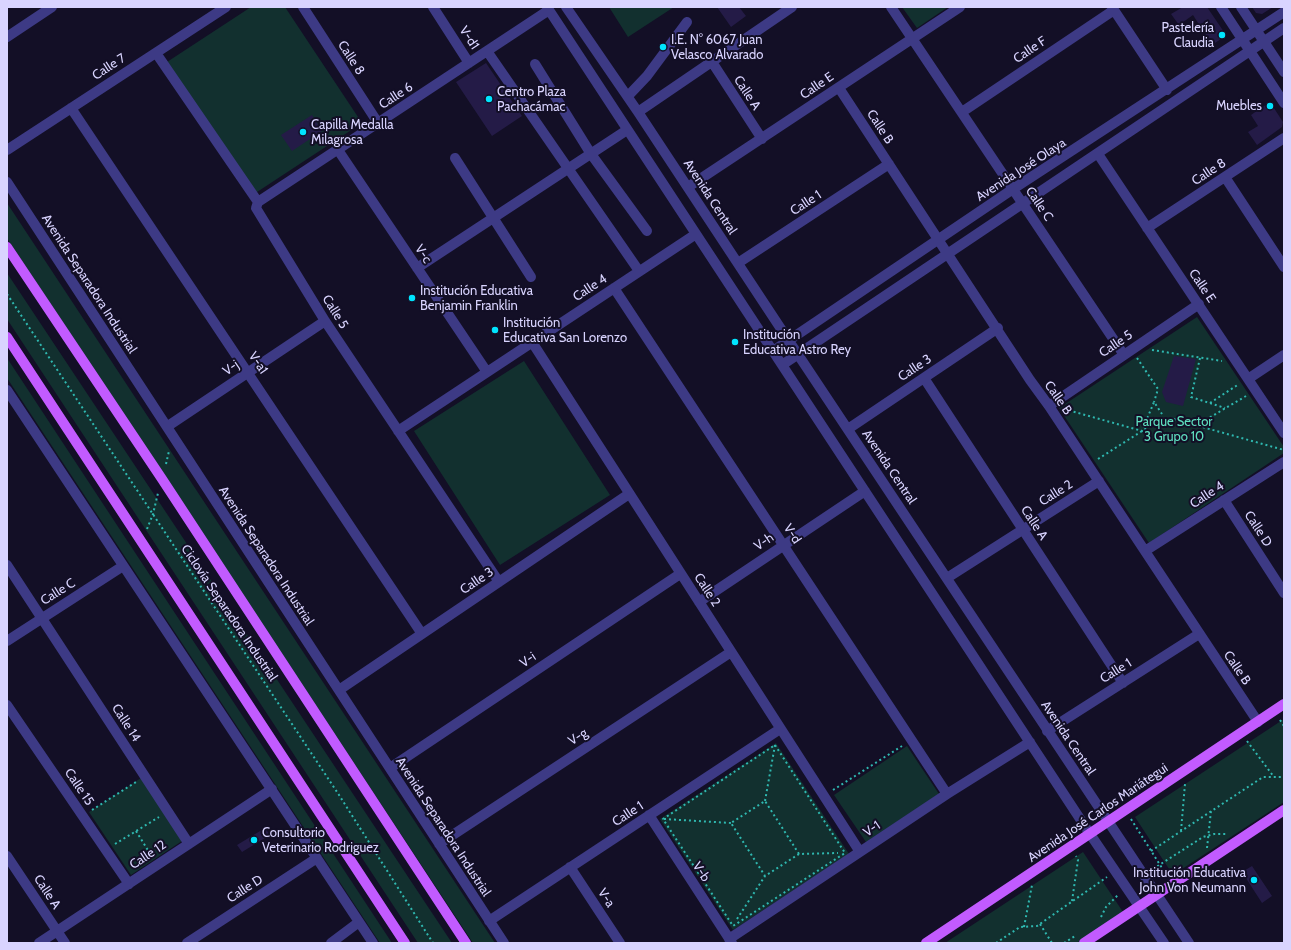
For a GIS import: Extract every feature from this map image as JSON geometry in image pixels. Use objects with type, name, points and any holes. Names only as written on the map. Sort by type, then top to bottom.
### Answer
[{"type":"main road","points":[[7,247],[162,479],[466,943]]},
{"type":"main road","points":[[7,337],[405,943]]},
{"type":"main road","name":"Avenida José Carlos Mariátegui","points":[[926,943],[1284,704]]},
{"type":"main road","points":[[1084,943],[1284,810]]},
{"type":"street","points":[[7,36],[52,7]]},
{"type":"street","name":"Calle 7","points":[[7,150],[226,7]]},
{"type":"street","name":"Calle 8","points":[[303,7],[378,123]]},
{"type":"street","name":"V-d1","points":[[433,7],[469,63]]},
{"type":"street","name":"Avenida Central","points":[[566,7],[628,96],[789,342],[1189,943]]},
{"type":"street","points":[[638,112],[792,7]]},
{"type":"street","name":"Calle C","points":[[891,7],[1023,204],[1131,355]]},
{"type":"street","name":"Calle E","points":[[688,187],[960,7]]},
{"type":"street","points":[[1221,7],[1284,103]]},
{"type":"street","points":[[1241,7],[1284,72]]},
{"type":"street","points":[[548,9],[1090,834],[1164,943]]},
{"type":"street","name":"Calle 6","points":[[258,202],[548,9]]},
{"type":"street","points":[[1113,9],[1167,90]]},
{"type":"street","name":"Calle F","points":[[962,112],[1113,9]]},
{"type":"street","name":"Avenida José Olaya","points":[[773,351],[789,342],[1013,189],[1167,90],[1284,12]]},
{"type":"street","points":[[628,96],[648,76],[687,22]]},
{"type":"street","points":[[782,365],[1284,28]]},
{"type":"street","points":[[487,51],[639,272]]},
{"type":"street","name":"Calle 5","points":[[156,53],[258,202],[256,208],[325,321],[499,582]]},
{"type":"street","name":"Calle A","points":[[712,62],[762,139]]},
{"type":"street","points":[[536,64],[591,154],[647,232]]},
{"type":"street","name":"Calle B","points":[[839,88],[998,328],[1030,380],[1049,406],[1258,722]]},
{"type":"street","name":"V-a1","points":[[71,108],[422,634]]},
{"type":"street","points":[[417,268],[627,130]]},
{"type":"street","name":"Calle 8","points":[[1147,228],[1284,138]]},
{"type":"street","name":"V-c","points":[[338,150],[487,372]]},
{"type":"street","name":"Calle E","points":[[1098,154],[1284,432]]},
{"type":"street","points":[[455,158],[531,277]]},
{"type":"street","name":"Calle 1","points":[[738,263],[889,164]]},
{"type":"street","points":[[1226,177],[1284,267]]},
{"type":"street","name":"Avenida Separadora Industrial","points":[[7,182],[504,943]]},
{"type":"street","name":"Calle 4","points":[[398,431],[696,234]]},
{"type":"street","name":"V-d","points":[[614,288],[947,794]]},
{"type":"street","name":"Calle 5","points":[[1049,406],[1131,355],[1198,304]]},
{"type":"street","name":"V-j","points":[[171,424],[325,321]]},
{"type":"street","name":"Calle 3","points":[[848,429],[998,328]]},
{"type":"street","name":"Calle 2","points":[[532,342],[860,852]]},
{"type":"street","points":[[1248,379],[1284,355]]},
{"type":"street","name":"Calle A","points":[[924,378],[1123,683]]},
{"type":"street","points":[[7,390],[373,943]]},
{"type":"street","name":"Calle 4","points":[[1145,551],[1284,462]]},
{"type":"street","name":"Calle 2","points":[[947,578],[1099,481]]},
{"type":"street","name":"V-h","points":[[699,602],[865,491]]},
{"type":"street","name":"Calle 3","points":[[339,690],[629,494]]},
{"type":"street","name":"Calle D","points":[[1224,500],[1284,593]]},
{"type":"street","name":"Calle 14","points":[[7,565],[189,844]]},
{"type":"street","name":"Calle C","points":[[7,641],[123,566]]},
{"type":"street","name":"V-i","points":[[390,768],[680,574]]},
{"type":"street","name":"Calle 1","points":[[1048,731],[1199,634]]},
{"type":"street","name":"V-g","points":[[439,844],[731,652]]},
{"type":"street","name":"Calle 15","points":[[7,704],[129,884]]},
{"type":"street","name":"Calle 1","points":[[489,921],[780,729]]},
{"type":"street","name":"V-1","points":[[731,941],[947,794],[1030,742]]},
{"type":"street","name":"Calle 12","points":[[39,943],[272,789]]},
{"type":"street","name":"V-b","points":[[649,815],[731,941]]},
{"type":"street","name":"Calle D","points":[[187,943],[317,858]]},
{"type":"street","name":"Calle A","points":[[9,862],[65,943]]},
{"type":"street","name":"V-a","points":[[570,868],[620,943]]},
{"type":"street","points":[[331,943],[359,922]]},
{"type":"path","name":"Ciclovía Separadora Industrial","points":[[7,294],[339,795],[433,943]]},
{"type":"path","points":[[1157,345],[1151,349],[1224,362],[1220,356]]},
{"type":"path","points":[[1131,355],[1142,355]]},
{"type":"path","points":[[1131,355],[1158,389],[1142,431]]},
{"type":"path","points":[[1200,358],[1191,397],[1225,408]]},
{"type":"path","points":[[1210,403],[1240,384],[1236,378]]},
{"type":"path","points":[[1197,425],[1247,395],[1251,401]]},
{"type":"path","points":[[1154,402],[1162,414]]},
{"type":"path","points":[[1061,408],[1067,404]]},
{"type":"path","points":[[1061,408],[1142,431]]},
{"type":"path","points":[[1061,408],[1065,415]]},
{"type":"path","points":[[1096,460],[1161,419]]},
{"type":"path","points":[[1174,419],[1284,450]]},
{"type":"path","points":[[142,542],[153,514],[173,436]]},
{"type":"path","points":[[1279,444],[1284,450]]},
{"type":"path","points":[[1277,454],[1284,450]]},
{"type":"path","points":[[780,729],[775,745],[765,801],[799,854]]},
{"type":"path","points":[[1242,733],[1274,777]]},
{"type":"path","points":[[823,796],[912,740]]},
{"type":"path","points":[[662,819],[775,745]]},
{"type":"path","points":[[775,745],[845,853]]},
{"type":"path","points":[[1181,831],[1186,770]]},
{"type":"path","points":[[1151,851],[1263,777],[1284,777]]},
{"type":"path","points":[[90,812],[140,779]]},
{"type":"path","points":[[662,819],[731,823],[765,801]]},
{"type":"path","points":[[1125,810],[1172,884]]},
{"type":"path","points":[[1206,862],[1211,811]]},
{"type":"path","points":[[112,846],[163,814]]},
{"type":"path","points":[[662,819],[733,926]]},
{"type":"path","points":[[731,823],[764,876]]},
{"type":"path","points":[[136,831],[154,859]]},
{"type":"path","points":[[1144,875],[1203,837],[1214,834],[1228,834]]},
{"type":"path","points":[[1071,846],[1078,860],[1072,901]]},
{"type":"path","points":[[731,941],[733,926],[764,876],[799,854],[845,853]]},
{"type":"path","points":[[733,926],[845,853]]},
{"type":"path","points":[[1024,927],[1033,886],[1027,876]]},
{"type":"path","points":[[996,943],[1020,927],[1037,926],[1108,876]]},
{"type":"path","points":[[1100,919],[1106,907],[1126,886]]},
{"type":"path","points":[[1040,924],[1052,943]]},
{"type":"path","points":[[1064,943],[1076,935]]},
{"type":"green space","points":[[251,7],[285,7],[362,123],[254,194],[167,62]]},
{"type":"green space","points":[[609,7],[674,7],[628,37]]},
{"type":"green space","points":[[902,7],[948,7],[917,28]]},
{"type":"green space","points":[[7,203],[495,943],[473,943],[7,238]]},
{"type":"green space","points":[[7,273],[452,943],[418,943],[7,319]]},
{"type":"green space","name":"Parque Sector 3 Grupo 10","points":[[1197,317],[1284,447],[1284,453],[1149,543],[1059,408]]},
{"type":"green space","points":[[7,358],[392,943],[380,943],[7,378]]},
{"type":"green space","points":[[524,361],[610,495],[500,565],[414,431]]},
{"type":"green space","points":[[1284,719],[1284,802],[1173,875],[1135,817]]},
{"type":"green space","points":[[776,743],[849,854],[733,930],[660,819]]},
{"type":"green space","points":[[907,746],[939,794],[866,842],[834,795]]},
{"type":"green space","points":[[141,778],[182,841],[131,875],[89,812]]},
{"type":"green space","points":[[1083,852],[1123,912],[1077,943],[945,943]]},
{"type":"building","points":[[717,7],[739,7],[746,16],[731,27]]},
{"type":"building","points":[[1183,7],[1207,7],[1224,32],[1224,37],[1212,45],[1193,15],[1179,25],[1171,14]]},
{"type":"building","points":[[1252,7],[1273,7],[1262,14],[1256,13]]},
{"type":"building","name":"Centro Plaza Pachacámac","points":[[486,63],[522,116],[492,136],[456,82]]},
{"type":"building","points":[[1270,102],[1283,122],[1282,127],[1257,145],[1248,132],[1258,126],[1251,115]]},
{"type":"building","points":[[312,115],[322,131],[292,151],[281,135]]},
{"type":"building","points":[[1174,356],[1196,359],[1183,406],[1166,402],[1162,392]]},
{"type":"building","name":"Consultorio Veterinario Rodriguez","points":[[265,828],[270,835],[242,852],[237,845]]},
{"type":"building","name":"Institución Educativa John Von Neumann","points":[[1252,866],[1272,896],[1262,903],[1242,872]]},
{"type":"place","name":"Pastelería Claudia","points":[[1222,35]]},
{"type":"place","name":"I.E. N° 6067 Juan Velasco Alvarado","points":[[663,47]]},
{"type":"place","name":"Centro Plaza Pachacámac","points":[[489,99]]},
{"type":"place","name":"Muebles","points":[[1270,106]]},
{"type":"place","name":"Capilla Medalla Milagrosa","points":[[303,132]]},
{"type":"place","name":"Institución Educativa Benjamin Franklin","points":[[412,298]]},
{"type":"place","name":"Institución Educativa San Lorenzo","points":[[495,330]]},
{"type":"place","name":"Institución Educativa Astro Rey","points":[[735,342]]},
{"type":"place","name":"Consultorio Veterinario Rodriguez","points":[[254,840]]},
{"type":"place","name":"Institución Educativa John Von Neumann","points":[[1254,880]]}]
